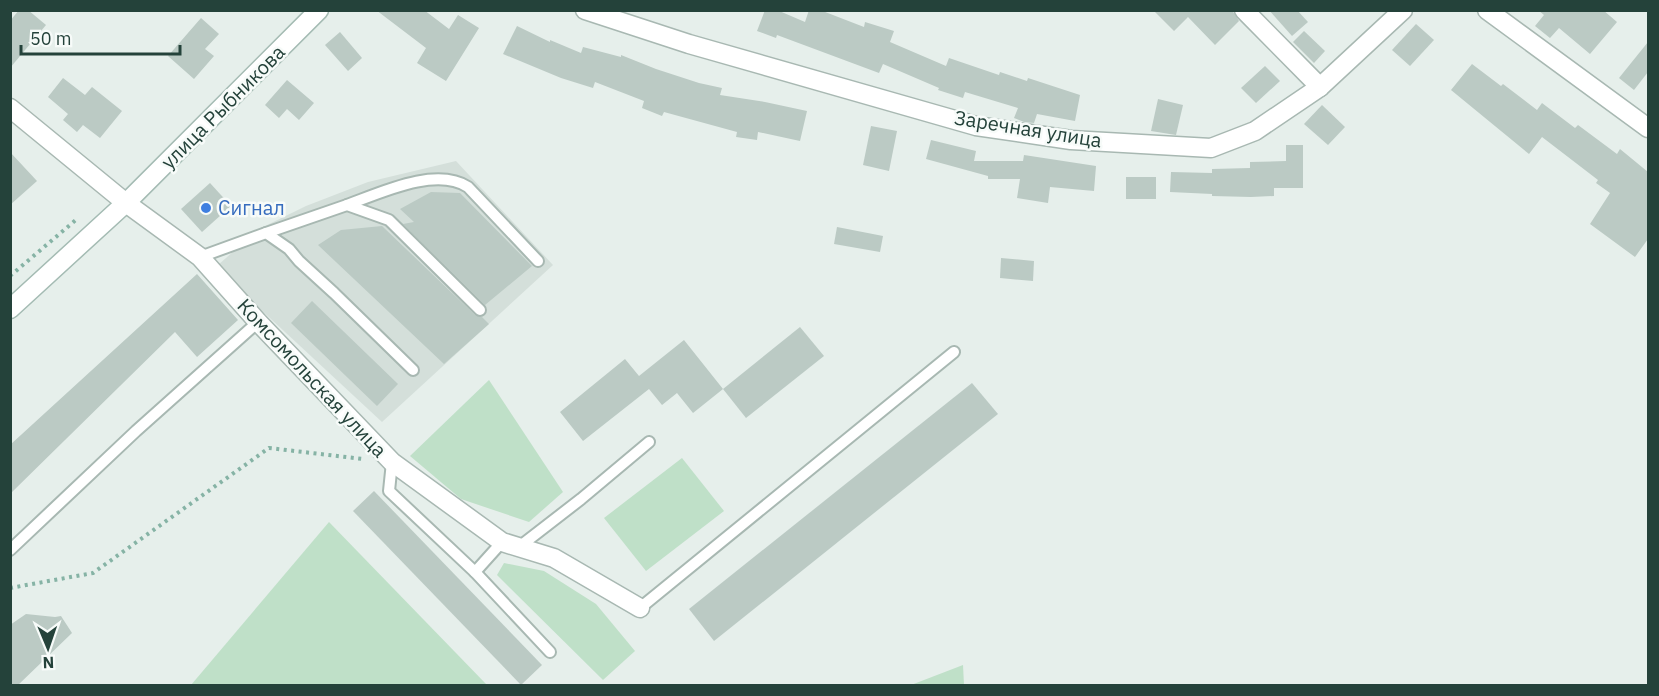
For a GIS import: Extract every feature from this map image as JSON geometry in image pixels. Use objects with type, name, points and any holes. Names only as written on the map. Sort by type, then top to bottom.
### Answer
[{"type":"street","name":"улица Рыбникова","points":[[10,309],[126,203],[319,10]]},
{"type":"street","name":"Заречная улица","points":[[585,10],[689,44],[976,126],[1071,140],[1211,148],[1255,131],[1320,87],[1403,10]]},
{"type":"street","points":[[1244,10],[1320,87]]},
{"type":"street","points":[[1488,10],[1648,128]]},
{"type":"street","name":"Комсомольская улица","points":[[10,108],[126,203],[200,256],[258,322],[392,462],[510,544],[554,558],[640,608]]},
{"type":"lane","points":[[200,256],[424,179],[458,180],[468,187],[538,261]]},
{"type":"lane","points":[[347,205],[389,220],[480,310]]},
{"type":"lane","points":[[266,233],[289,249],[413,370]]},
{"type":"lane","points":[[10,550],[136,431],[258,322]]},
{"type":"lane","points":[[640,608],[954,351]]},
{"type":"lane","points":[[475,572],[510,544],[581,499],[649,442]]},
{"type":"lane","points":[[392,462],[389,491],[475,572],[550,652]]},
{"type":"path","points":[[10,588],[93,573],[269,448],[392,462]]},
{"type":"shaded area","points":[[456,161],[553,265],[382,422],[230,281],[218,265],[259,229],[306,206],[368,182]]},
{"type":"green space","points":[[489,380],[563,492],[529,522],[461,499],[410,456]]},
{"type":"green space","points":[[682,458],[724,511],[646,571],[604,518]]},
{"type":"green space","points":[[329,522],[487,685],[191,685]]},
{"type":"green space","points":[[504,563],[544,571],[596,604],[635,651],[603,680],[497,575]]},
{"type":"green space","points":[[963,665],[964,685],[911,685]]},
{"type":"building","points":[[19,10],[28,10],[46,25],[10,68],[10,21]]},
{"type":"building","points":[[376,10],[424,10],[449,29],[458,15],[479,28],[446,81],[417,63],[426,48]]},
{"type":"building","points":[[765,10],[777,10],[805,22],[809,10],[820,10],[864,27],[865,22],[894,31],[890,42],[946,66],[949,58],[999,75],[1000,72],[1027,81],[1028,78],[1080,95],[1075,121],[1037,114],[1034,123],[1024,122],[1014,118],[1018,108],[965,92],[963,98],[938,90],[939,88],[883,64],[879,73],[777,35],[776,38],[757,31]]},
{"type":"building","points":[[1153,10],[1232,10],[1239,21],[1215,45],[1188,17],[1174,31]]},
{"type":"building","points":[[1269,10],[1297,10],[1308,22],[1292,36]]},
{"type":"building","points":[[1538,10],[1603,10],[1617,22],[1590,54],[1559,28],[1550,38],[1535,26],[1544,15]]},
{"type":"building","points":[[201,18],[219,34],[205,49],[214,56],[194,79],[168,56]]},
{"type":"building","points":[[1416,24],[1434,40],[1410,66],[1392,50]]},
{"type":"building","points":[[517,26],[550,42],[550,40],[581,53],[583,47],[621,57],[621,55],[656,69],[722,88],[720,95],[807,111],[800,141],[758,132],[757,140],[736,137],[737,132],[664,112],[662,116],[642,108],[644,101],[595,82],[593,88],[561,78],[503,54]]},
{"type":"building","points":[[1304,31],[1325,51],[1314,63],[1293,42]]},
{"type":"building","points":[[340,32],[362,58],[348,71],[325,45]]},
{"type":"building","points":[[1648,42],[1648,72],[1634,90],[1619,78]]},
{"type":"building","points":[[1472,64],[1537,110],[1542,103],[1575,128],[1578,125],[1617,154],[1620,149],[1648,172],[1648,239],[1635,257],[1590,224],[1610,193],[1596,183],[1598,180],[1542,137],[1529,154],[1451,90]]},
{"type":"building","points":[[1265,66],[1280,81],[1256,103],[1241,88]]},
{"type":"building","points":[[63,78],[85,95],[92,87],[122,111],[100,138],[83,125],[77,132],[63,120],[68,114],[48,97]]},
{"type":"building","points":[[287,80],[314,103],[299,120],[287,109],[279,118],[265,105]]},
{"type":"building","points":[[1158,99],[1183,105],[1176,135],[1151,131]]},
{"type":"building","points":[[1322,105],[1345,127],[1328,145],[1304,124]]},
{"type":"building","points":[[871,126],[897,131],[889,171],[863,165]]},
{"type":"building","points":[[931,140],[976,151],[974,161],[1023,161],[1024,155],[1096,166],[1094,191],[1050,187],[1048,203],[1017,198],[1020,179],[988,179],[988,176],[926,159]]},
{"type":"building","points":[[1286,145],[1303,145],[1303,188],[1274,188],[1274,196],[1251,197],[1170,192],[1171,172],[1212,173],[1212,169],[1250,168],[1250,162],[1286,161]]},
{"type":"building","points":[[10,152],[37,181],[10,205]]},
{"type":"building","points":[[1126,177],[1156,177],[1156,199],[1126,199]]},
{"type":"building","name":"Сигнал","points":[[210,183],[231,206],[202,232],[181,209]]},
{"type":"building","points":[[431,192],[460,193],[532,266],[485,305],[403,224],[414,222],[400,209]]},
{"type":"building","points":[[382,226],[475,315],[482,317],[489,324],[444,364],[318,245],[341,230]]},
{"type":"building","points":[[837,227],[883,236],[880,252],[834,244]]},
{"type":"building","points":[[1001,258],[1034,261],[1033,281],[1000,278]]},
{"type":"building","points":[[197,274],[238,320],[197,357],[175,332],[10,494],[10,445]]},
{"type":"building","points":[[312,301],[398,384],[377,406],[291,323]]},
{"type":"building","points":[[800,327],[824,356],[746,418],[723,389]]},
{"type":"building","points":[[684,340],[723,389],[693,413],[677,393],[662,405],[649,389],[583,441],[560,412],[625,359],[639,376]]},
{"type":"building","points":[[972,383],[998,414],[714,641],[689,609]]},
{"type":"building","points":[[374,491],[542,665],[521,685],[353,511]]},
{"type":"building","points":[[26,614],[61,616],[72,633],[17,686],[10,686],[10,625]]},
{"type":"place","name":"Сигнал","points":[[206,208]]}]
